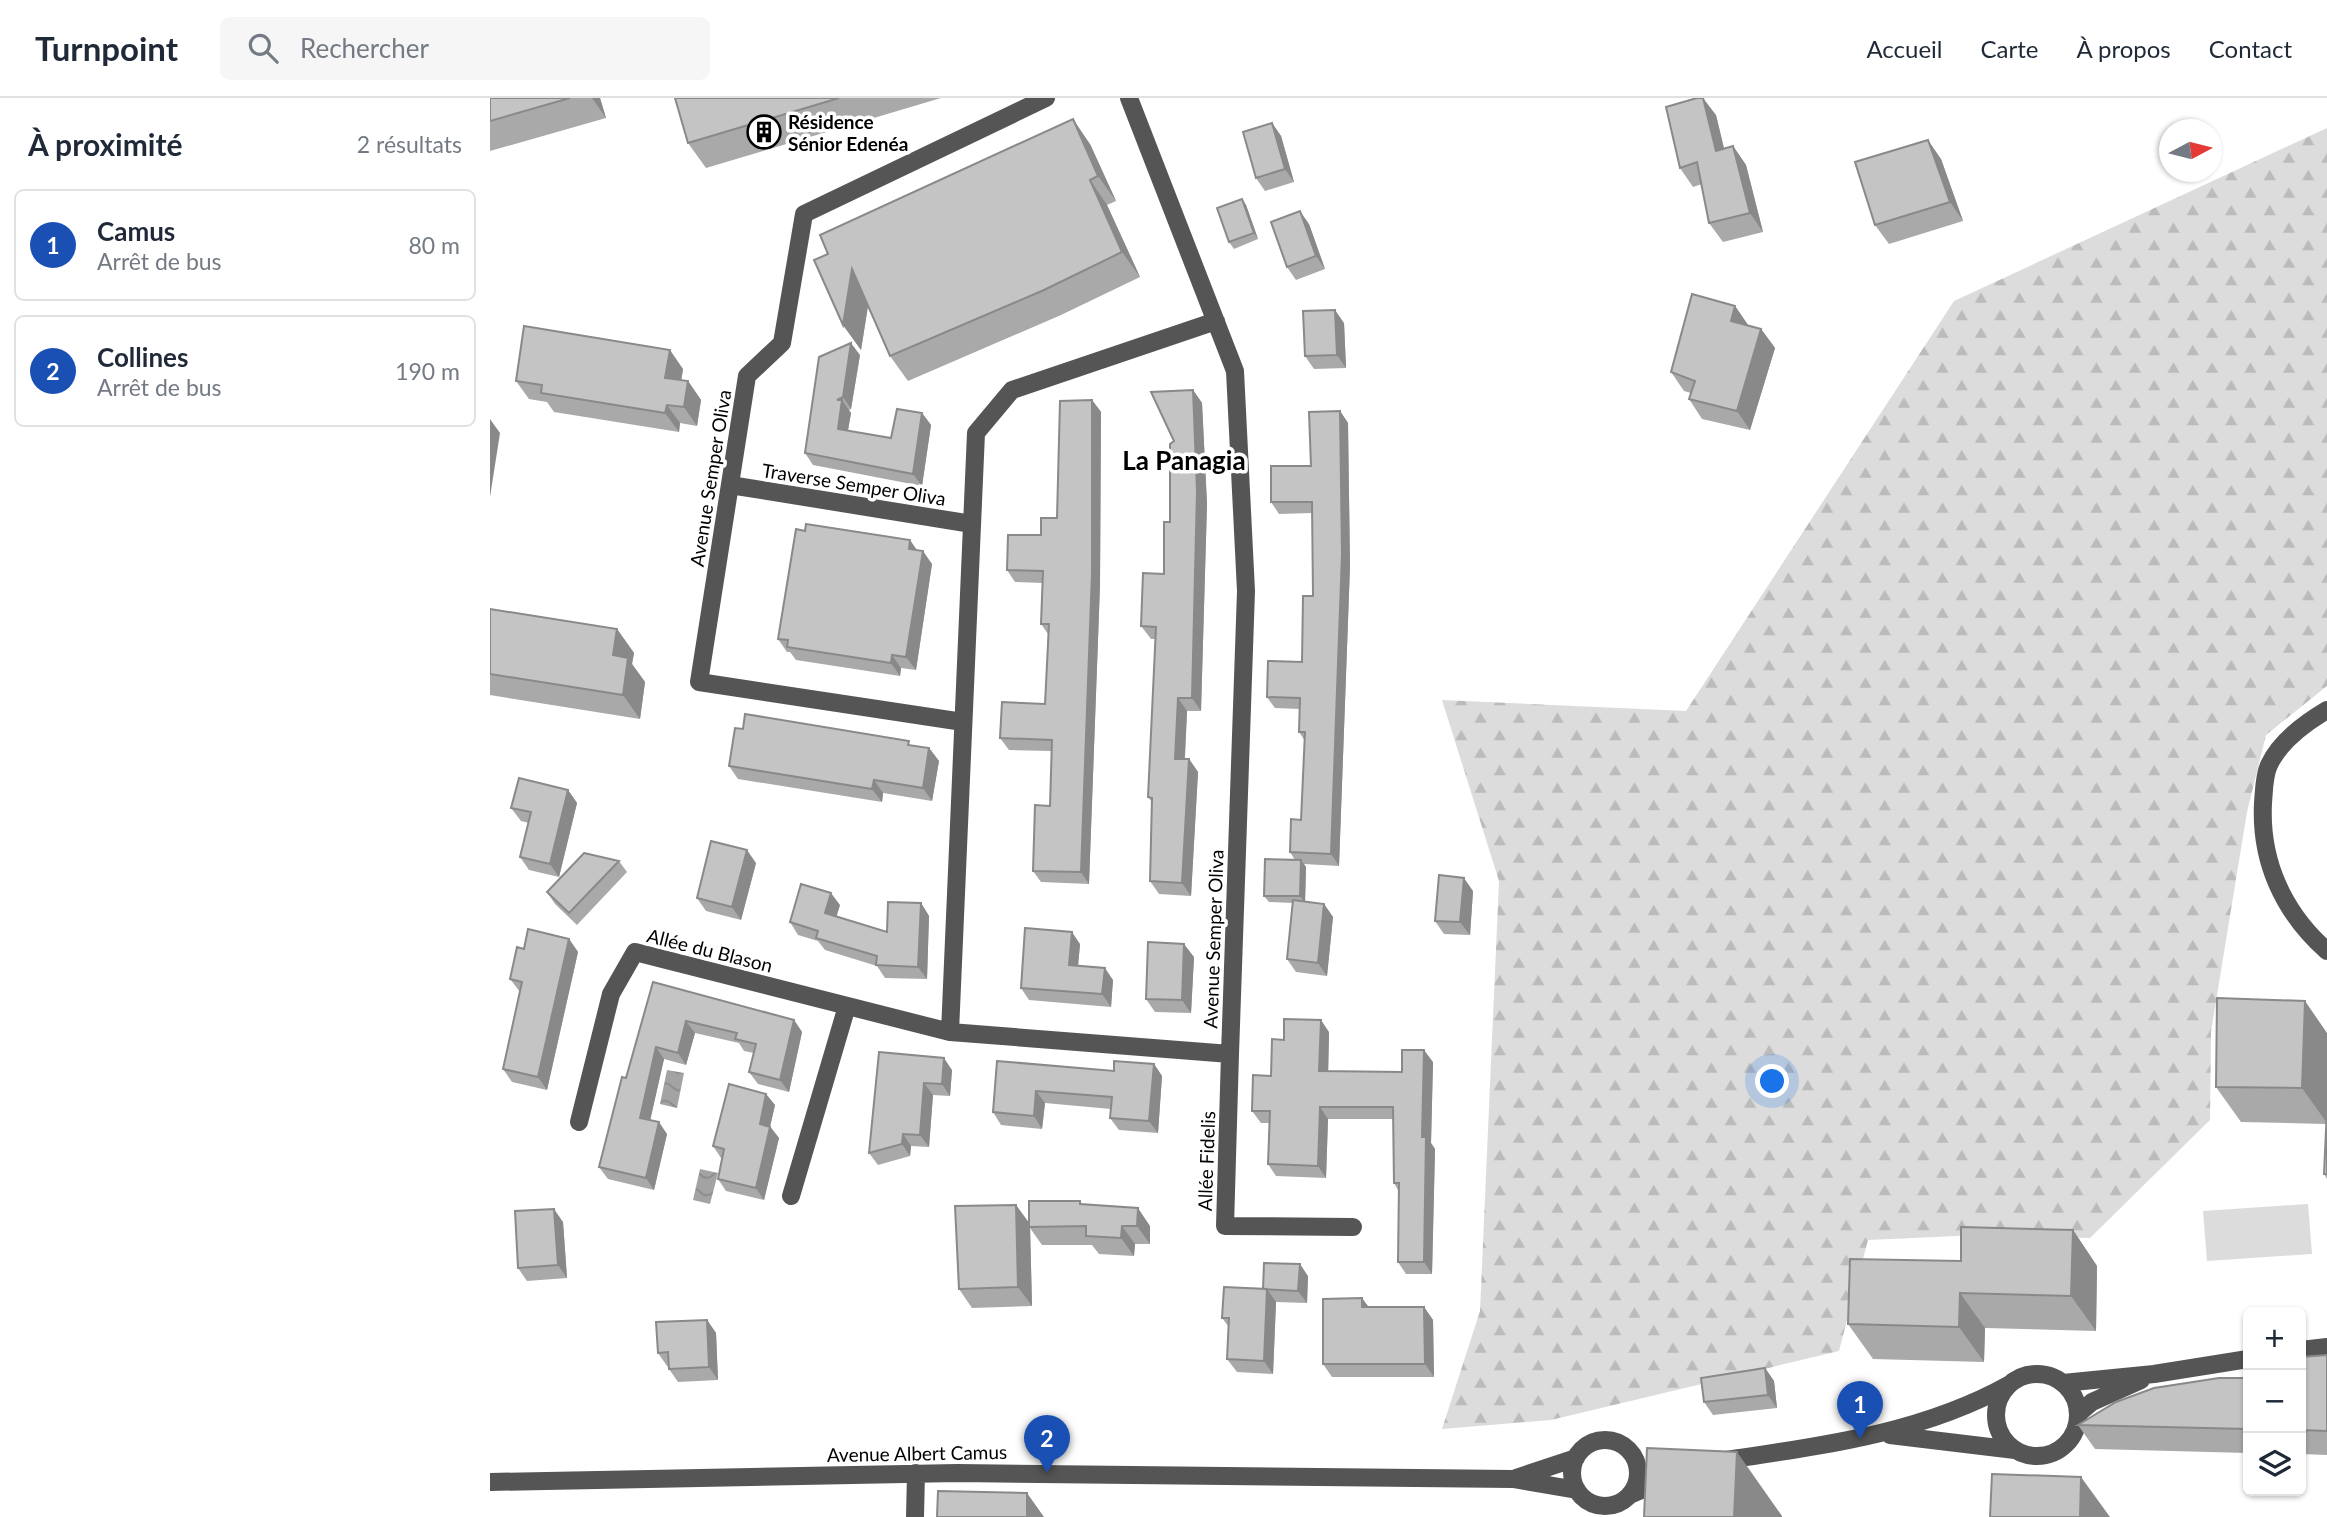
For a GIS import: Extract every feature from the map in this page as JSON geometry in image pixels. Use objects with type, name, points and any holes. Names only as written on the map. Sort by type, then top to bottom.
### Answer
[{"type":"street","name":"Avenue Semper Oliva","points":[[963,722],[699,682],[747,376],[782,343],[804,214],[1046,98]]},
{"type":"street","name":"Avenue Semper Oliva","points":[[950,1032],[1230,1054],[1245,591],[1235,371],[1129,98]]},
{"type":"street","points":[[950,1032],[976,433],[1012,390],[1216,321]]},
{"type":"street","name":"Traverse Semper Oliva","points":[[730,485],[972,524]]},
{"type":"street","points":[[2327,710],[2284,743],[2268,766],[2262,828],[2267,861],[2279,891],[2327,951]]},
{"type":"street","name":"Allée du Blason","points":[[579,1122],[611,994],[635,952],[950,1032]]},
{"type":"street","points":[[791,1196],[846,1006]]},
{"type":"street","name":"Allée Fidelis","points":[[1230,1054],[1225,1226],[1353,1227]]},
{"type":"street","points":[[2306,1349],[2327,1347]]},
{"type":"street","points":[[2063,1383],[2154,1374],[2243,1360]]},
{"type":"street","points":[[1707,1463],[1883,1435],[1982,1400],[2022,1377],[2036,1374],[2063,1383],[2073,1397],[2078,1414]]},
{"type":"street","points":[[1883,1435],[2015,1450],[2040,1457],[2053,1453],[2071,1437],[2078,1414],[2092,1402],[2154,1374]]},
{"type":"street","points":[[2010,1384],[2001,1394],[1996,1419],[2005,1442],[2015,1450]]},
{"type":"street","points":[[1653,1454],[1630,1451],[1607,1440],[1595,1441],[1576,1458],[1572,1474],[1577,1490],[1585,1500],[1603,1512],[1632,1494],[1685,1472]]},
{"type":"street","points":[[1630,1451],[1638,1472],[1632,1494]]},
{"type":"street","name":"Avenue Albert Camus","points":[[1513,1479],[1576,1458]]},
{"type":"street","points":[[915,1517],[916,1473]]},
{"type":"street","name":"Avenue Albert Camus","points":[[490,1482],[916,1473],[1513,1479],[1577,1490]]},
{"type":"green space","points":[[2327,128],[2327,686],[2266,735],[2247,812],[2211,1032],[2210,1120],[2090,1238],[1979,1235],[1868,1240],[1839,1351],[1551,1420],[1442,1429],[1480,1311],[1499,881],[1442,700],[1686,711],[1954,301],[2211,182],[2222,182],[2222,177]]},
{"type":"green space","points":[[2308,1204],[2312,1254],[2207,1261],[2203,1211]]},
{"type":"water","points":[[667,1070],[684,1073],[677,1108],[660,1104]]},
{"type":"water","points":[[700,1169],[718,1173],[710,1204],[693,1200]]},
{"type":"building","points":[[490,98],[570,98],[490,121]]},
{"type":"building","points":[[675,98],[839,98],[688,143]]},
{"type":"building","points":[[1703,98],[1716,151],[1733,146],[1750,213],[1709,223],[1697,162],[1680,168],[1666,107]]},
{"type":"building","points":[[1073,119],[1098,176],[1090,180],[1122,252],[1044,290],[890,356],[852,269],[843,325],[814,260],[828,254],[820,235]]},
{"type":"building","points":[[1272,123],[1285,169],[1256,178],[1243,132]]},
{"type":"building","points":[[1928,140],[1950,202],[1875,225],[1855,162]]},
{"type":"building","points":[[1242,199],[1254,233],[1229,242],[1217,208]]},
{"type":"building","points":[[1300,211],[1316,256],[1287,267],[1271,222]]},
{"type":"building","points":[[1692,294],[1735,306],[1731,321],[1761,329],[1737,411],[1689,399],[1695,381],[1671,372]]},
{"type":"building","points":[[1335,310],[1337,355],[1305,356],[1303,311]]},
{"type":"building","points":[[524,326],[670,350],[665,378],[688,381],[684,407],[667,405],[665,413],[541,393],[542,385],[516,381]]},
{"type":"building","points":[[851,343],[843,397],[837,400],[842,400],[838,429],[891,438],[897,409],[922,413],[913,474],[805,453],[819,357]]},
{"type":"building","points":[[1193,390],[1197,491],[1192,698],[1178,698],[1175,759],[1189,759],[1182,883],[1150,881],[1152,798],[1148,797],[1156,627],[1141,626],[1143,573],[1164,574],[1164,522],[1170,522],[1170,444],[1174,441],[1151,392]]},
{"type":"building","points":[[1092,400],[1092,573],[1081,872],[1033,871],[1035,805],[1050,806],[1052,740],[1000,738],[1002,702],[1045,704],[1049,624],[1041,624],[1043,571],[1007,570],[1008,535],[1041,535],[1041,518],[1057,518],[1060,401]]},
{"type":"building","points":[[1340,411],[1342,554],[1331,854],[1290,852],[1291,819],[1301,820],[1305,732],[1299,732],[1300,698],[1267,697],[1268,661],[1302,662],[1303,596],[1313,596],[1312,502],[1271,502],[1271,466],[1311,466],[1309,412]]},
{"type":"building","points":[[806,524],[910,540],[909,549],[923,551],[906,657],[892,655],[891,663],[787,647],[788,640],[778,639],[796,529],[805,531]]},
{"type":"building","points":[[490,609],[617,629],[613,655],[628,658],[623,695],[490,674]]},
{"type":"building","points":[[745,714],[909,741],[908,745],[929,748],[923,788],[874,780],[872,789],[729,766],[735,728],[743,729]]},
{"type":"building","points":[[519,778],[568,790],[550,864],[520,857],[531,812],[511,808]]},
{"type":"building","points":[[711,841],[747,850],[732,907],[697,898]]},
{"type":"building","points":[[584,853],[619,861],[569,913],[547,892]]},
{"type":"building","points":[[1265,859],[1301,860],[1300,896],[1264,896]]},
{"type":"building","points":[[1439,875],[1464,878],[1460,922],[1435,921]]},
{"type":"building","points":[[801,884],[831,893],[825,913],[887,932],[888,902],[921,903],[918,967],[876,965],[877,956],[816,938],[818,931],[790,922]]},
{"type":"building","points":[[1293,900],[1324,904],[1318,963],[1287,959]]},
{"type":"building","points":[[1025,928],[1072,932],[1069,965],[1105,968],[1102,994],[1021,988]]},
{"type":"building","points":[[528,929],[569,939],[538,1077],[503,1069],[522,982],[510,979],[517,947],[524,949]]},
{"type":"building","points":[[1148,942],[1184,944],[1182,1000],[1146,999]]},
{"type":"building","points":[[653,982],[794,1020],[780,1080],[749,1072],[756,1044],[735,1039],[737,1033],[686,1021],[678,1053],[656,1047],[640,1118],[659,1122],[646,1178],[599,1167],[622,1077],[626,1078]]},
{"type":"building","points":[[2217,998],[2305,1001],[2302,1088],[2216,1087]]},
{"type":"building","points":[[1284,1019],[1321,1020],[1319,1071],[1402,1072],[1402,1050],[1424,1050],[1424,1262],[1398,1262],[1399,1183],[1394,1183],[1393,1107],[1320,1107],[1318,1166],[1268,1164],[1270,1111],[1252,1111],[1253,1075],[1271,1076],[1272,1039],[1284,1040]]},
{"type":"building","points":[[879,1052],[944,1058],[942,1084],[924,1083],[920,1135],[903,1134],[902,1144],[869,1153]]},
{"type":"building","points":[[997,1061],[1114,1071],[1114,1061],[1154,1064],[1149,1121],[1110,1118],[1112,1097],[1036,1091],[1034,1116],[993,1112]]},
{"type":"building","points":[[729,1084],[766,1094],[760,1124],[770,1127],[756,1188],[718,1179],[724,1149],[713,1146]]},
{"type":"building","points":[[2327,1108],[2327,1174],[2324,1174]]},
{"type":"building","points":[[1029,1201],[1080,1201],[1080,1204],[1138,1208],[1137,1226],[1122,1226],[1121,1238],[1086,1236],[1086,1226],[1029,1227]]},
{"type":"building","points":[[1016,1205],[1018,1287],[959,1289],[955,1206]]},
{"type":"building","points":[[554,1209],[558,1265],[518,1268],[515,1211]]},
{"type":"building","points":[[1961,1227],[2073,1230],[2071,1296],[1960,1293],[1959,1327],[1848,1324],[1850,1259],[1961,1261]]},
{"type":"building","points":[[1264,1263],[1300,1264],[1298,1291],[1263,1289]]},
{"type":"building","points":[[1224,1287],[1267,1289],[1264,1361],[1227,1359],[1229,1318],[1222,1318]]},
{"type":"building","points":[[1362,1298],[1362,1307],[1424,1307],[1425,1364],[1323,1364],[1323,1299]]},
{"type":"building","points":[[707,1320],[709,1367],[669,1369],[668,1352],[658,1353],[656,1322]]},
{"type":"building","points":[[2327,1355],[2327,1431],[2306,1430],[2306,1357]]},
{"type":"building","points":[[1765,1368],[1768,1395],[1704,1402],[1701,1378]]},
{"type":"building","points":[[2219,1378],[2243,1378],[2243,1429],[2078,1425],[2116,1402],[2154,1388]]},
{"type":"building","points":[[1647,1448],[1737,1452],[1734,1517],[1644,1517]]},
{"type":"building","points":[[1992,1474],[2081,1477],[2080,1517],[1990,1517]]},
{"type":"building","points":[[938,1491],[1027,1493],[1027,1517],[937,1517]]},
{"type":"place","name":"Résidence Sénior Edenéa","points":[[764,132]]},
{"type":"place","name":"Camus","points":[[1860,1439]]},
{"type":"place","name":"Collines","points":[[1047,1473]]},
{"type":"district","name":"La Panagia","points":[[1184,460]]}]
